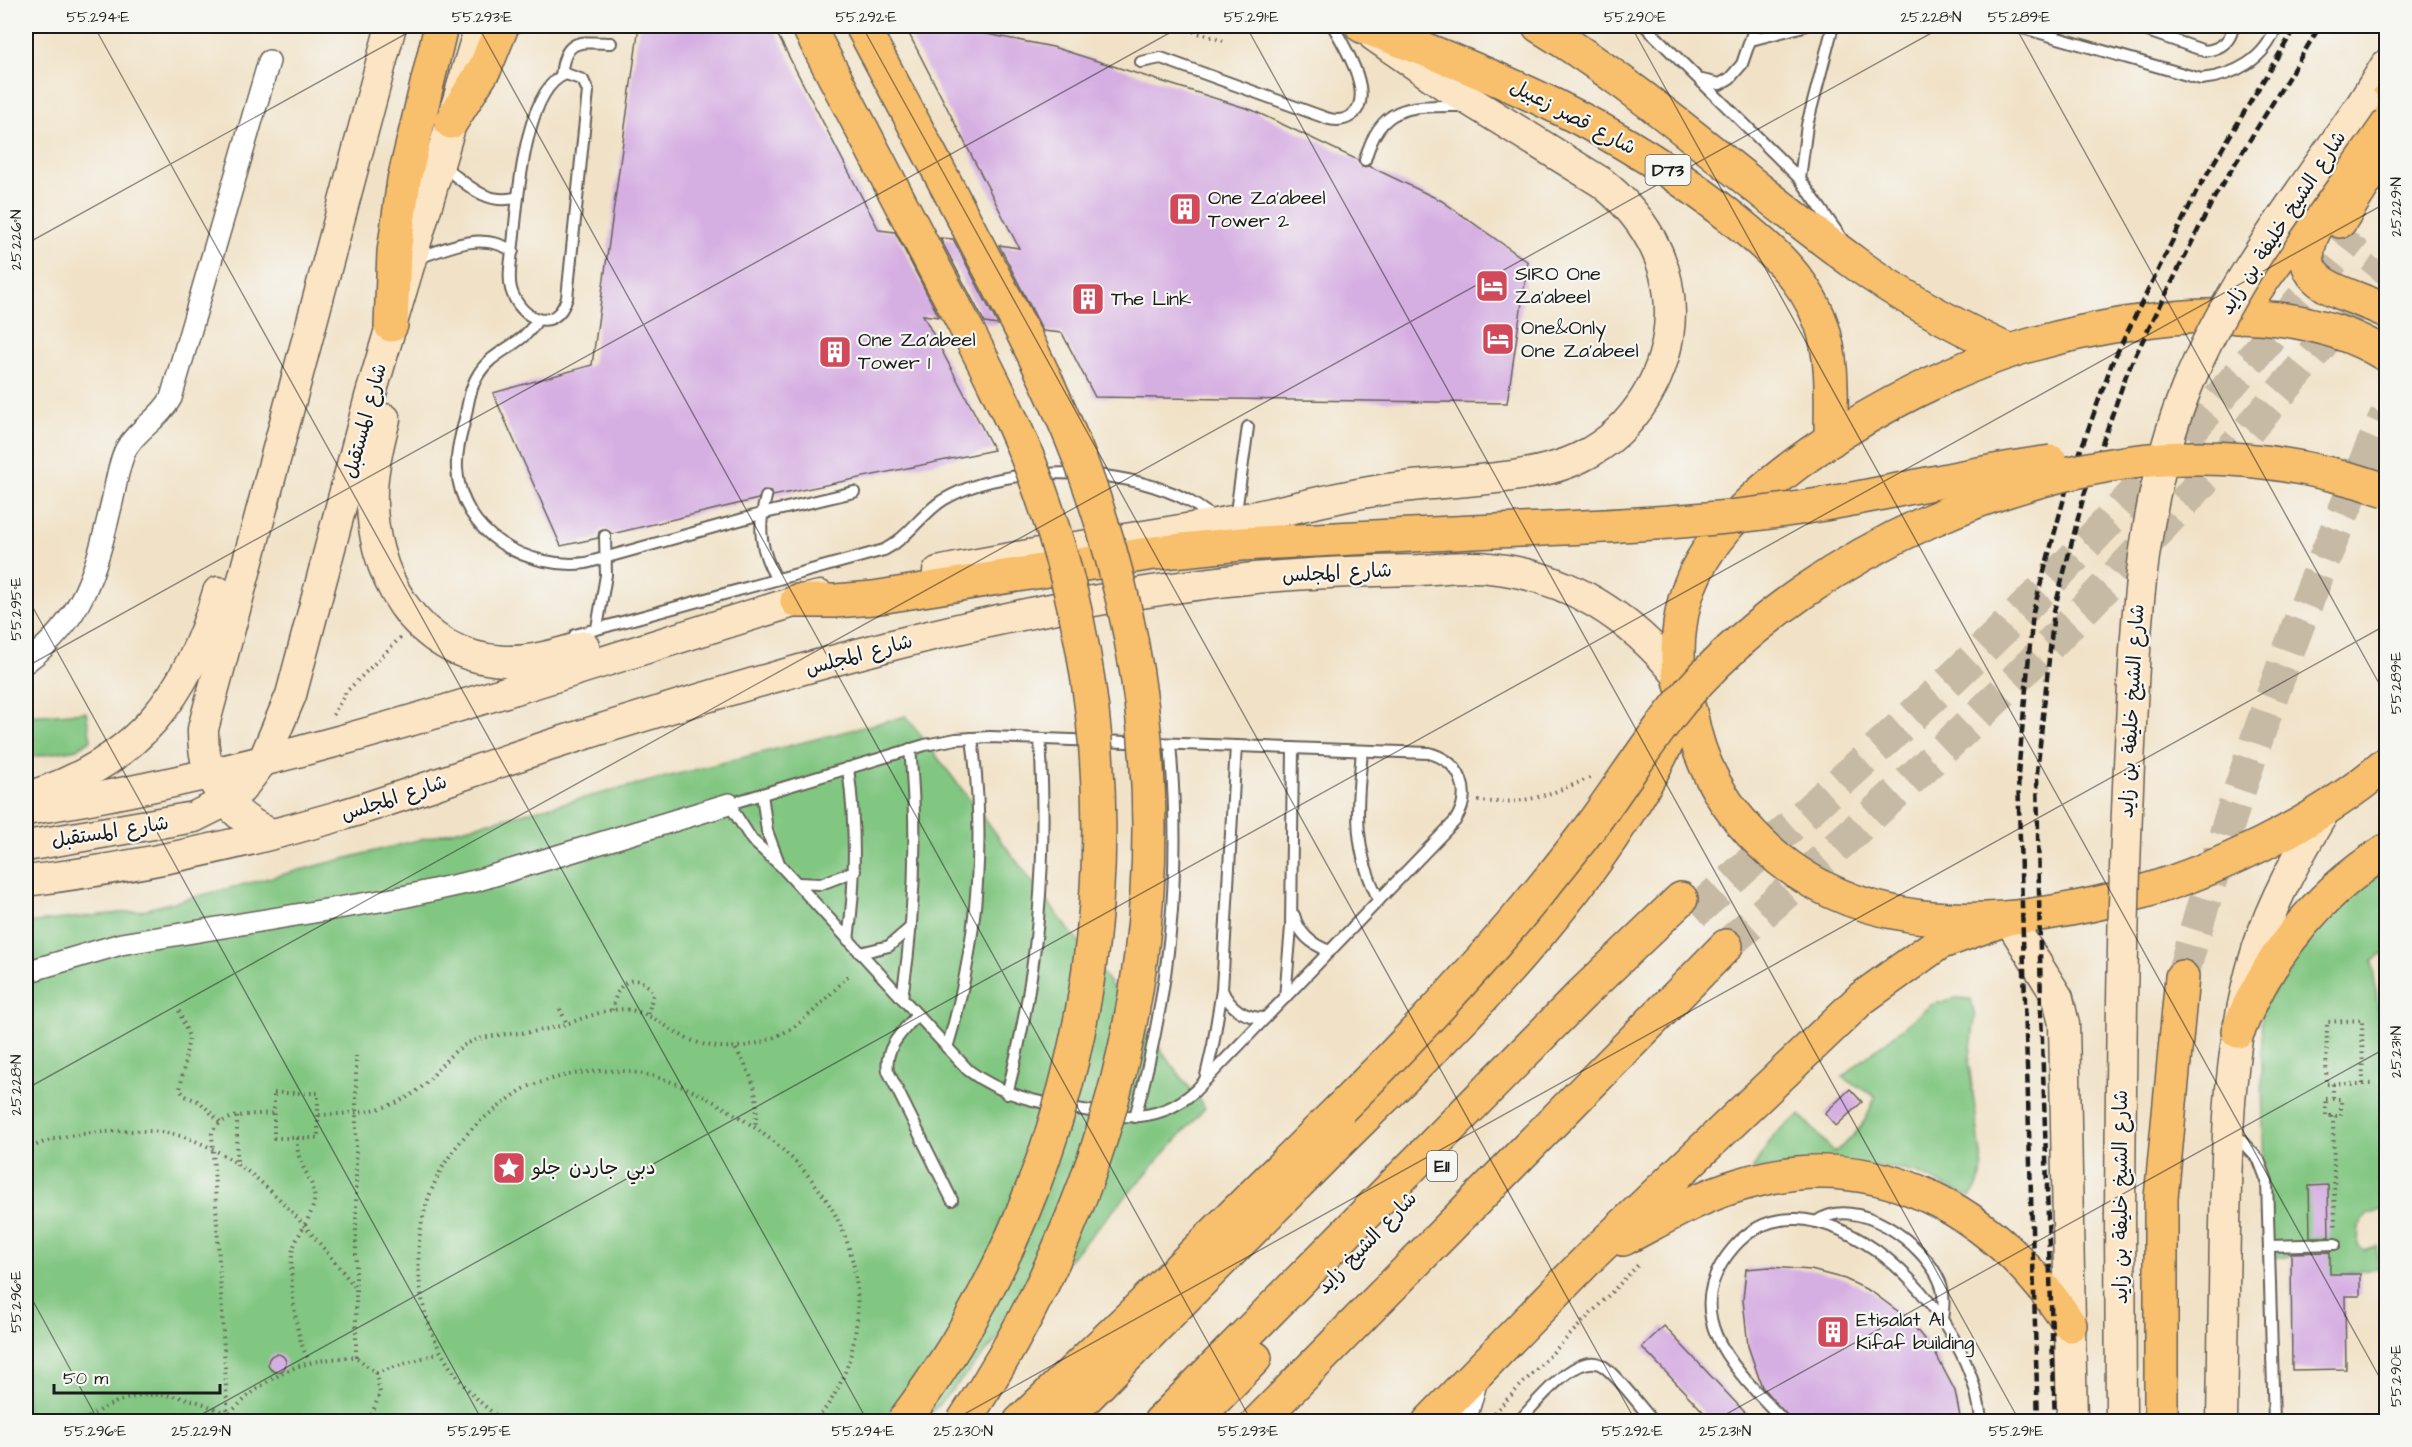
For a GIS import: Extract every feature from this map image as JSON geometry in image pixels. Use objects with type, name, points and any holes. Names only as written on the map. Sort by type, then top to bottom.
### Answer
[{"type":"main road","points":[[271,834],[239,815],[226,801],[209,773],[203,743],[205,714],[391,26]]},
{"type":"main road","points":[[441,26],[403,189],[394,252],[388,395],[372,490],[374,528],[379,556],[393,592],[428,623],[441,642],[472,655],[505,661],[555,655],[787,589],[1037,553],[1228,522],[1366,492],[1542,471],[1562,465],[1600,446],[1630,419],[1643,403],[1661,366],[1670,316],[1668,285],[1663,265],[1645,227],[1617,195],[1601,182],[1476,105],[1361,26]]},
{"type":"main road","name":"شارع المستقبل","points":[[26,846],[177,822],[194,817],[226,801],[241,789],[264,759],[289,703],[410,261],[480,26]]},
{"type":"main road","points":[[451,122],[485,68],[502,26]]},
{"type":"main road","points":[[808,26],[986,365],[1028,458],[1055,535],[1074,604],[1084,654],[1096,750],[1100,847],[1093,950],[1073,1059],[1058,1112],[1041,1164],[999,1263],[949,1355],[903,1422]]},
{"type":"main road","points":[[862,26],[1036,357],[1081,463],[1115,572],[1128,628],[1138,686],[1148,776],[1149,868],[1144,929],[1128,1029],[1110,1108],[1072,1220],[1049,1274],[1022,1327],[963,1422]]},
{"type":"main road","name":"شارع قصر زعبيل","points":[[1361,26],[1474,68],[1564,108],[1689,183],[1778,255],[1797,279],[1821,323],[1831,381],[1832,440]]},
{"type":"main road","name":"D73","points":[[1539,26],[1607,70],[1855,263],[1924,308],[2009,351]]},
{"type":"main road","name":"شارع الشيخ خليفة بن زايد","points":[[2121,1422],[2120,1215],[2126,817],[2142,554],[2160,468],[2173,427],[2192,376],[2225,307],[2247,271],[2375,102],[2386,65]]},
{"type":"main road","points":[[2340,217],[2372,130],[2375,102]]},
{"type":"main road","points":[[2340,217],[2386,149]]},
{"type":"main road","points":[[2236,317],[2340,217],[2386,187]]},
{"type":"main road","points":[[1746,230],[1770,197]]},
{"type":"main road","points":[[2340,217],[2322,216],[2306,247],[2309,267],[2322,285],[2386,310]]},
{"type":"main road","points":[[2385,766],[2327,807],[2235,857],[2175,881],[2094,904],[2008,918],[1951,921],[1909,916],[1880,910],[1842,897],[1806,879],[1774,856],[1745,828],[1721,796],[1703,761],[1683,688],[1680,632],[1684,604],[1692,580],[1707,550],[1736,515],[1832,440],[1938,379],[2009,351],[2126,325],[2181,319],[2236,317],[2312,324],[2360,340],[2386,355]]},
{"type":"main road","points":[[26,810],[80,802],[209,773],[471,702],[787,589],[835,601],[873,598],[1020,572],[1165,552],[1306,540],[1731,517],[1844,500],[2008,468],[2103,459],[2199,458],[2288,465],[2386,489]]},
{"type":"main road","points":[[1020,1422],[1409,1040],[1490,952],[1584,836],[1674,710],[1699,681],[1755,627],[1854,560],[1942,516],[1993,497],[2066,475],[2152,460]]},
{"type":"main road","points":[[26,798],[73,780],[112,757],[147,727],[163,709],[189,670],[200,648],[236,535],[248,514],[264,496]]},
{"type":"main road","name":"شارع المجلس","points":[[26,881],[152,860],[271,834],[386,801],[657,712],[808,668],[982,624],[1095,601],[1202,584],[1313,573],[1488,567],[1544,579],[1579,592],[1635,629],[1656,648],[1683,688]]},
{"type":"main road","points":[[1062,1422],[1446,1036],[1535,939],[1616,835],[1653,773],[1683,688]]},
{"type":"main road","points":[[2222,1422],[2227,1126],[2238,1030],[2257,950],[2268,922],[2296,860],[2327,807]]},
{"type":"main road","points":[[2238,1030],[2261,980],[2293,934],[2331,893],[2386,851]]},
{"type":"main road","name":"شارع الشيخ زايد","points":[[1160,1422],[1582,994],[1688,906],[1631,972],[1193,1422]]},
{"type":"main road","points":[[1429,1422],[1592,1255],[1862,998],[1939,943],[2008,918]]},
{"type":"main road","points":[[2008,918],[2058,998],[2064,1024],[2072,1422]]},
{"type":"main road","name":"E11","points":[[1258,1422],[1726,946]]},
{"type":"main road","points":[[2161,1422],[2162,1198],[2182,978]]},
{"type":"main road","points":[[1592,1255],[1695,1202],[1740,1184],[1779,1176],[1815,1173],[1872,1178],[1924,1194],[1971,1218],[2026,1266],[2053,1299],[2070,1325]]},
{"type":"street","points":[[26,662],[63,628],[84,597],[97,563],[127,447],[159,417],[171,398],[269,60]]},
{"type":"street","points":[[26,972],[121,944],[398,898],[475,881],[729,804]]},
{"type":"street","points":[[1465,1422],[1480,1370]]},
{"type":"lane","points":[[1141,62],[1161,58],[1326,118],[1343,120],[1357,110],[1362,94],[1354,68],[1333,26]]},
{"type":"lane","points":[[1646,26],[1800,179],[1839,232],[1855,263]]},
{"type":"lane","points":[[1700,80],[1720,84],[1730,78],[1742,64],[1755,26]]},
{"type":"lane","points":[[1751,40],[1804,26]]},
{"type":"lane","points":[[1800,179],[1807,125],[1833,26]]},
{"type":"lane","points":[[2016,26],[2201,79],[2216,78],[2240,70],[2260,54],[2276,26]]},
{"type":"lane","points":[[2133,26],[2205,51],[2217,49],[2226,42],[2233,26]]},
{"type":"lane","points":[[561,76],[564,54],[572,45],[584,42],[611,43]]},
{"type":"lane","points":[[572,74],[586,85],[585,120],[567,298],[560,313],[554,318],[537,320],[523,311],[512,290],[513,251],[521,165],[532,123],[552,85],[561,76],[572,74]]},
{"type":"lane","points":[[1365,160],[1373,134],[1392,115],[1437,106],[1476,105]]},
{"type":"lane","points":[[439,163],[486,197],[502,200],[518,196]]},
{"type":"lane","points":[[410,261],[475,240],[495,243],[513,251]]},
{"type":"lane","points":[[537,320],[521,341],[497,354],[478,375],[457,453],[459,486],[473,516],[502,544],[523,556],[538,561],[570,565],[761,514],[854,492]]},
{"type":"lane","points":[[567,638],[597,628],[787,589],[884,550],[903,538],[920,519],[944,500],[972,488],[1026,476],[1081,474],[1136,481],[1190,500],[1228,522],[1248,427]]},
{"type":"lane","points":[[766,497],[761,514],[761,541],[787,589]]},
{"type":"lane","points":[[597,628],[604,593],[605,536]]},
{"type":"lane","points":[[947,1048],[967,972],[978,894],[980,816],[972,738]]},
{"type":"lane","points":[[972,738],[1293,748],[1439,756],[1456,769],[1462,778],[1465,800],[1455,821],[1204,1081],[1174,1107],[1135,1117],[1007,1094],[974,1075],[781,866],[747,835],[729,804],[910,749],[972,738]]},
{"type":"lane","points":[[1007,1094],[1024,1024],[1038,943],[1044,841],[1040,739]]},
{"type":"lane","points":[[1135,1117],[1158,1025],[1172,932],[1176,838],[1170,744]]},
{"type":"lane","points":[[1204,1081],[1214,1045],[1222,990],[1236,746]]},
{"type":"lane","points":[[1285,998],[1291,903],[1293,748]]},
{"type":"lane","points":[[902,998],[912,927],[916,838],[910,749]]},
{"type":"lane","points":[[1362,751],[1356,824],[1358,844],[1363,864],[1379,900]]},
{"type":"lane","points":[[848,768],[854,825],[855,871],[848,940]]},
{"type":"lane","points":[[762,794],[767,831],[781,866]]},
{"type":"lane","points":[[797,883],[821,884],[855,871]]},
{"type":"lane","points":[[1291,903],[1294,919],[1305,936],[1312,943],[1330,951]]},
{"type":"lane","points":[[860,953],[889,946],[912,927]]},
{"type":"lane","points":[[1222,990],[1226,998],[1239,1011],[1256,1018],[1265,1018]]},
{"type":"lane","points":[[917,1015],[890,1049],[888,1071],[952,1200]]},
{"type":"lane","points":[[2227,1126],[2251,1151],[2264,1170],[2268,1192],[2274,1422]]},
{"type":"lane","points":[[1816,1222],[1832,1214],[1851,1214],[1888,1227],[1911,1244],[1940,1282],[1944,1307],[1942,1319]]},
{"type":"lane","points":[[1785,1422],[1734,1367],[1718,1342],[1711,1320],[1710,1298],[1716,1274],[1724,1258],[1739,1240],[1757,1227],[1776,1221],[1796,1219],[1816,1222],[1847,1234],[1872,1249],[1899,1270],[1928,1300],[1953,1335],[1971,1374],[1981,1422]]},
{"type":"lane","points":[[2270,1246],[2335,1244]]},
{"type":"lane","points":[[1518,1422],[1574,1367],[1589,1362],[1603,1367],[1654,1422]]},
{"type":"path","points":[[1176,26],[1224,41]]},
{"type":"path","points":[[330,720],[346,692],[428,623]]},
{"type":"path","points":[[1465,800],[1507,803],[1529,801],[1601,774]]},
{"type":"path","points":[[319,1115],[356,1113],[397,1104],[415,1093],[430,1079],[441,1063],[472,1042],[567,1024],[612,1010],[625,1009],[648,1015],[687,1039],[702,1045],[736,1049],[795,1026],[848,976]]},
{"type":"path","points":[[612,1010],[623,984],[628,981],[640,981],[646,983],[653,994],[648,1015]]},
{"type":"path","points":[[560,1009],[567,1024]]},
{"type":"path","points":[[179,1011],[189,1036],[180,1090],[185,1096],[200,1102],[220,1122]]},
{"type":"path","points":[[2363,1084],[2362,1020],[2327,1022],[2326,1084],[2333,1084],[2363,1084],[2375,1084]]},
{"type":"path","points":[[736,1049],[756,1085],[758,1106],[755,1127]]},
{"type":"path","points":[[356,1056],[356,1357]]},
{"type":"path","points":[[505,1422],[484,1407],[460,1382],[439,1353],[426,1317],[417,1271],[421,1218],[446,1160],[478,1121],[531,1085],[588,1072],[630,1072],[677,1083],[717,1103],[755,1127],[790,1154],[821,1189],[840,1223],[854,1267],[858,1306],[855,1346],[841,1381],[814,1422]]},
{"type":"path","points":[[2333,1084],[2333,1099]]},
{"type":"path","points":[[274,1093],[318,1093],[319,1115],[318,1138],[274,1138],[274,1093]]},
{"type":"path","points":[[2326,1099],[2341,1099],[2341,1116],[2333,1116],[2326,1116],[2326,1099]]},
{"type":"path","points":[[228,1422],[212,1133],[220,1122],[237,1117],[274,1113]]},
{"type":"path","points":[[2333,1116],[2335,1244]]},
{"type":"path","points":[[237,1117],[237,1166]]},
{"type":"path","points":[[26,1151],[39,1142],[90,1133],[141,1130],[177,1136],[212,1150],[268,1188],[303,1224],[355,1287]]},
{"type":"path","points":[[297,1138],[299,1161],[314,1193],[314,1204],[303,1224],[291,1262],[301,1344],[310,1360]]},
{"type":"path","points":[[376,1373],[439,1353]]},
{"type":"path","points":[[228,1415],[262,1384],[310,1360],[356,1357],[376,1373],[380,1393],[369,1422]]},
{"type":"path","points":[[85,1422],[89,1416],[116,1402],[145,1395],[176,1395],[195,1400],[228,1415]]},
{"type":"green space","points":[[86,712],[91,740],[77,749],[26,758],[26,716]]},
{"type":"green space","name":"دبي جاردن جلو","points":[[906,716],[1205,1108],[924,1421],[26,1421],[26,923],[139,911]]},
{"type":"green space","points":[[2386,868],[2386,952],[2372,961],[2386,1066],[2386,1208],[2367,1215],[2359,1227],[2358,1246],[2364,1250],[2377,1246],[2377,1268],[2318,1280],[2316,1255],[2265,1258],[2261,1002],[2331,912]]},
{"type":"green space","points":[[1956,998],[1971,999],[1975,1017],[1969,1064],[1983,1170],[1976,1189],[1970,1197],[1919,1174],[1891,1167],[1752,1169],[1774,1135],[1800,1115],[1834,1152],[1842,1147],[1864,1121],[1875,1096],[1842,1077],[1931,1005]]},
{"type":"building","points":[[639,26],[773,26],[879,230],[895,232],[939,317],[923,315],[994,450],[773,496],[771,491],[765,490],[758,499],[612,534],[604,529],[599,532],[598,538],[561,546],[493,393],[592,365]]},
{"type":"building","points":[[905,26],[946,26],[1053,47],[1252,110],[1358,160],[1362,167],[1369,166],[1442,201],[1528,262],[1507,403],[1095,397],[1062,333],[1043,331],[999,245],[1019,248]]},
{"type":"building","points":[[940,238],[953,239],[998,325],[985,323]]},
{"type":"building","points":[[1850,1089],[1862,1102],[1836,1126],[1825,1113]]},
{"type":"building","points":[[2328,1185],[2329,1237],[2310,1237],[2309,1186]]},
{"type":"building","points":[[2330,1252],[2330,1274],[2360,1274],[2360,1296],[2345,1296],[2346,1369],[2292,1370],[2291,1253]]},
{"type":"building","name":"Etisalat Al Kifaf building","points":[[1770,1267],[1811,1270],[1845,1279],[1872,1292],[1907,1318],[1934,1351],[1955,1391],[1961,1422],[1792,1422],[1762,1387],[1748,1346],[1743,1300],[1746,1269]]},
{"type":"building","points":[[1664,1326],[1754,1422],[1713,1422],[1642,1347]]},
{"type":"building","points":[[277,1354],[283,1357],[286,1363],[283,1369],[277,1372],[271,1369],[268,1363],[271,1357]]},
{"type":"tunnel","points":[[1694,913],[1898,729],[1978,654],[2062,570],[2192,429],[2355,233]]},
{"type":"tunnel","points":[[1726,946],[1976,718],[2084,610],[2239,441],[2386,266]]},
{"type":"tunnel","points":[[2182,977],[2225,833],[2299,622],[2386,415]]},
{"type":"railway","points":[[2038,1422],[2018,775],[2033,612],[2066,491],[2112,363],[2198,189],[2296,26]]},
{"type":"railway","points":[[2055,1422],[2041,1011],[2037,773],[2054,611],[2084,495],[2128,370],[2214,198],[2320,26]]},
{"type":"place","name":"One Za'abeel Tower 2","points":[[1185,209]]},
{"type":"place","name":"SIRO One Za'abeel","points":[[1492,286]]},
{"type":"place","name":"The Link","points":[[1088,299]]},
{"type":"place","name":"One&Only One Za'abeel","points":[[1498,339]]},
{"type":"place","name":"One Za'abeel Tower 1","points":[[835,352]]},
{"type":"place","name":"دبي جاردن جلو","points":[[509,1168]]},
{"type":"place","name":"Etisalat Al Kifaf building","points":[[1833,1332]]}]
